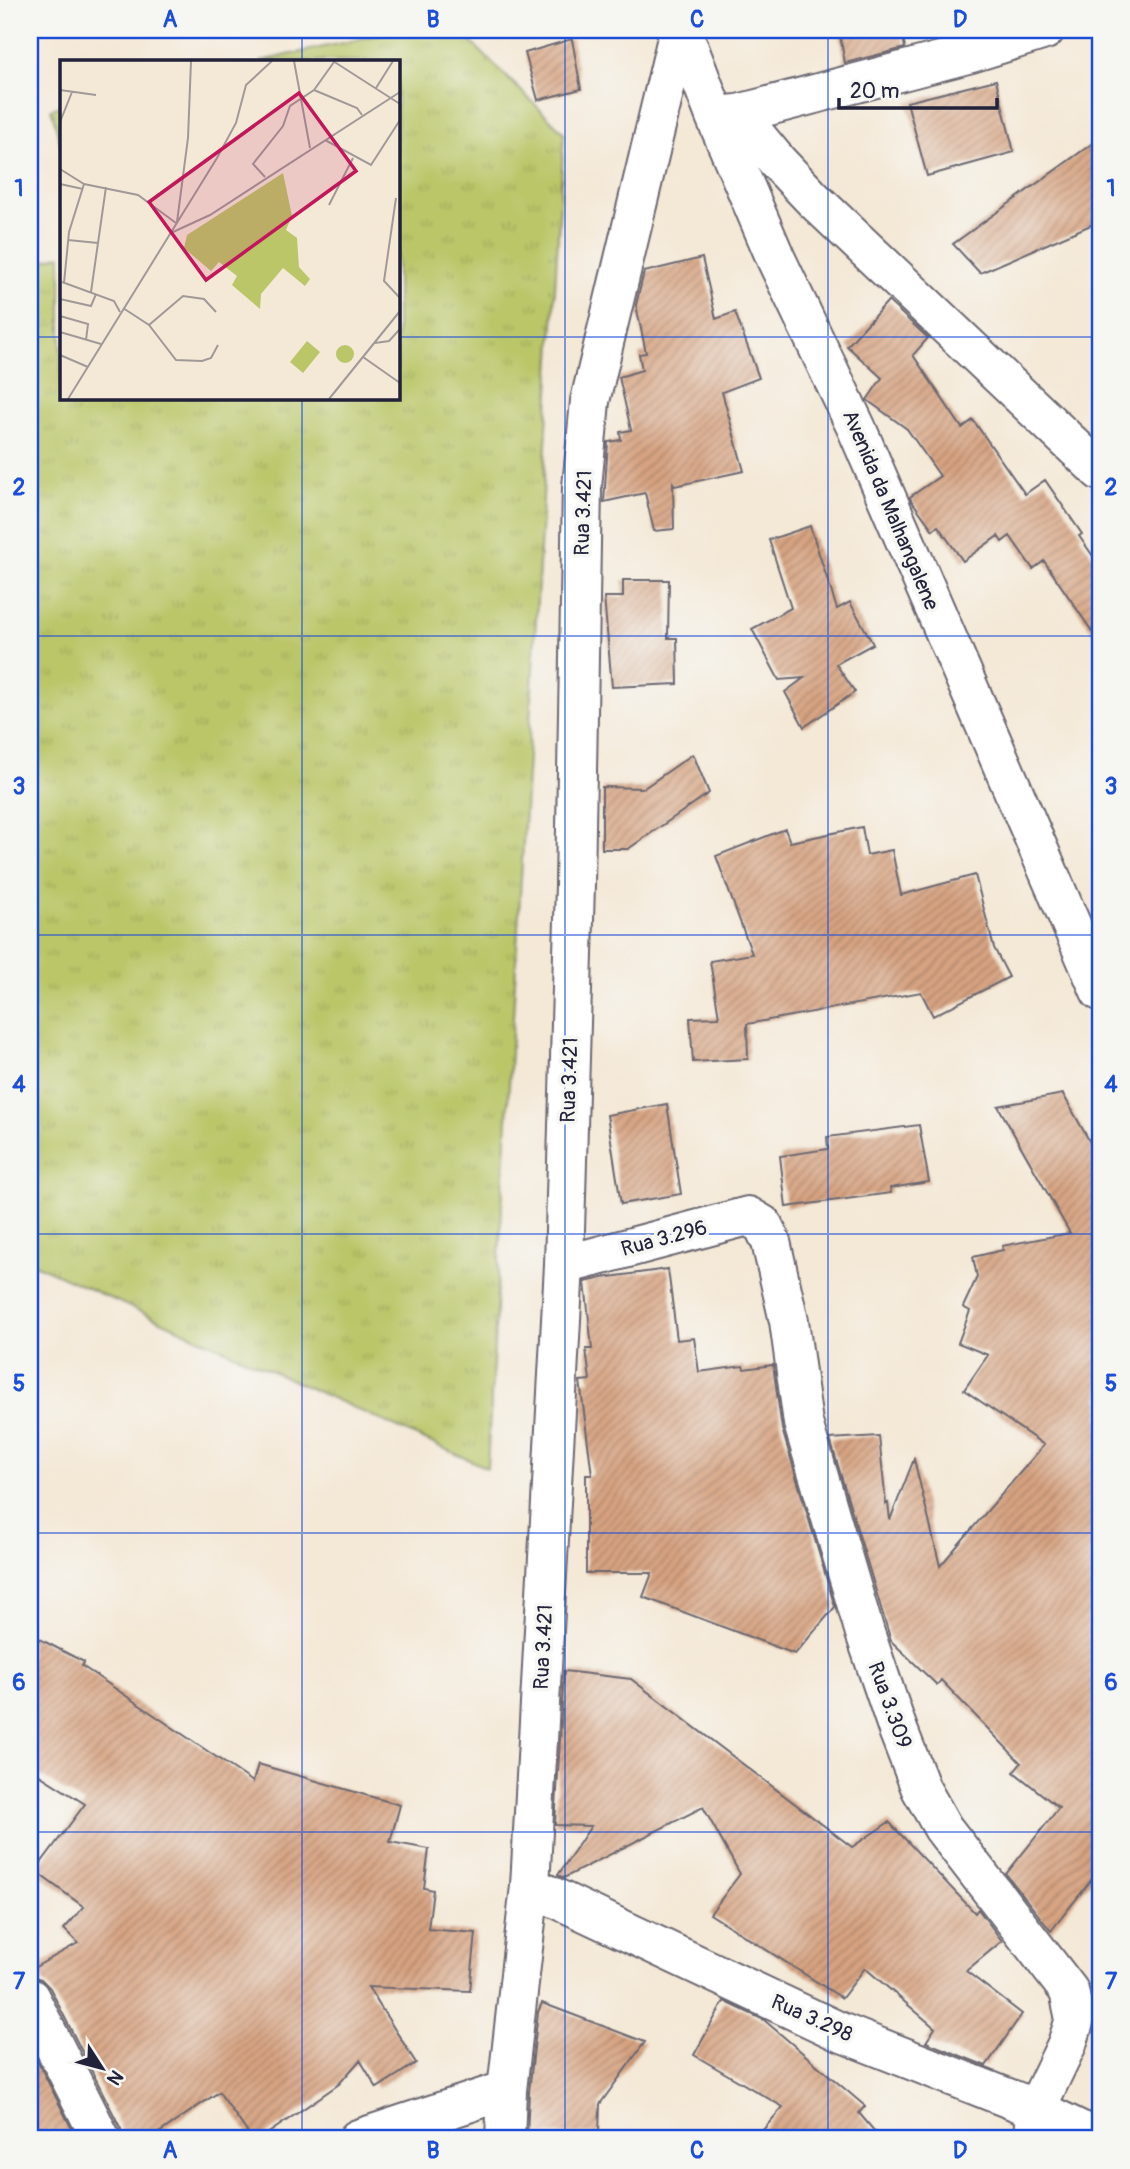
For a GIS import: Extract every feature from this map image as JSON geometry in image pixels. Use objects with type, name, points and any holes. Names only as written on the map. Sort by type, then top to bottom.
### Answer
[{"type":"street","name":"Avenida da Malhangalene","points":[[681,30],[727,115],[776,259],[856,427],[1100,991]]},
{"type":"street","name":"Rua 3.421","points":[[505,2139],[507,2090],[530,1886],[564,1265],[575,885],[582,488],[590,401],[681,30]]},
{"type":"street","points":[[727,115],[971,53],[1045,30]]},
{"type":"street","points":[[727,115],[1100,471]]},
{"type":"street","name":"Rua 3.296","points":[[564,1265],[748,1216],[763,1225]]},
{"type":"street","name":"Rua 3.309","points":[[763,1225],[771,1242],[789,1321],[803,1423],[865,1633],[916,1777],[943,1828],[1069,1991],[1075,2019],[1035,2124]]},
{"type":"street","name":"Rua 3.298","points":[[530,1886],[1035,2124],[1098,2139]]},
{"type":"street","points":[[30,1998],[101,2139]]},
{"type":"street","points":[[358,2139],[507,2090]]},
{"type":"green space","points":[[400,30],[459,30],[564,133],[487,1468],[30,1262],[30,265],[60,255],[60,399],[399,399],[399,60],[265,60]]},
{"type":"green space","points":[[60,106],[60,141],[51,109]]},
{"type":"building","points":[[839,30],[902,30],[905,48],[845,63]]},
{"type":"building","points":[[572,39],[581,89],[538,100],[525,53]]},
{"type":"building","points":[[996,80],[1014,152],[927,176],[907,102]]},
{"type":"building","points":[[1100,138],[1100,221],[980,273],[953,244]]},
{"type":"building","points":[[702,258],[716,319],[735,312],[759,378],[722,392],[744,471],[675,486],[673,483],[674,529],[654,531],[645,493],[604,502],[608,442],[621,440],[620,432],[631,430],[619,377],[642,370],[639,354],[646,353],[636,305],[644,272]]},
{"type":"building","points":[[888,301],[928,338],[913,355],[962,428],[973,420],[1025,494],[1045,480],[1082,534],[1079,536],[1100,566],[1100,643],[1044,561],[1033,569],[1010,536],[1002,542],[998,536],[963,561],[938,526],[933,530],[911,500],[910,497],[940,476],[907,429],[867,400],[882,378],[847,346]]},
{"type":"building","points":[[810,526],[837,609],[850,602],[873,644],[836,664],[855,692],[804,727],[785,692],[804,678],[779,680],[752,629],[791,608],[769,540]]},
{"type":"building","points":[[623,580],[669,580],[668,638],[677,638],[678,684],[612,687],[604,597],[623,597]]},
{"type":"building","points":[[693,754],[709,793],[628,849],[602,849],[602,787],[644,788]]},
{"type":"building","points":[[862,827],[867,855],[892,850],[901,895],[975,875],[994,948],[1009,977],[933,1016],[921,992],[747,1024],[748,1059],[693,1062],[690,1018],[719,1017],[710,961],[752,954],[716,856],[785,829],[790,842]]},
{"type":"building","points":[[1063,1094],[1100,1160],[1100,1869],[1051,1931],[1006,1874],[1059,1808],[1014,1772],[1021,1763],[941,1680],[937,1685],[891,1641],[830,1439],[879,1436],[890,1520],[914,1459],[940,1566],[1044,1445],[964,1390],[988,1355],[958,1343],[970,1311],[963,1307],[977,1277],[973,1257],[1003,1250],[1002,1246],[1070,1233],[998,1106]]},
{"type":"building","points":[[667,1104],[681,1194],[621,1204],[607,1115]]},
{"type":"building","points":[[919,1125],[929,1182],[890,1188],[891,1193],[786,1207],[780,1156],[828,1149],[827,1137]]},
{"type":"building","points":[[668,1269],[677,1340],[694,1338],[699,1372],[773,1365],[782,1429],[835,1607],[795,1654],[643,1597],[652,1573],[586,1573],[586,1475],[592,1475],[580,1381],[590,1380],[586,1349],[592,1349],[585,1282]]},
{"type":"building","points":[[30,1634],[84,1662],[82,1666],[253,1782],[258,1764],[400,1805],[390,1842],[429,1849],[424,1888],[433,1890],[428,1929],[476,1933],[470,1991],[368,1987],[416,2063],[377,2088],[360,2060],[339,2084],[260,2139],[252,2139],[219,2092],[150,2139],[123,2139],[121,2129],[50,1988],[41,1979],[30,1976],[30,1970],[78,1943],[64,1929],[84,1907],[35,1871],[85,1804],[30,1769]]},
{"type":"building","points":[[564,1671],[631,1679],[852,1847],[889,1822],[975,1913],[978,1909],[1002,1941],[966,1971],[1022,2014],[986,2066],[926,2042],[935,2028],[865,1968],[842,1998],[710,1914],[740,1874],[703,1807],[564,1878],[558,1875],[591,1826],[555,1825]]},
{"type":"building","points":[[724,2001],[764,2020],[865,2106],[859,2113],[881,2139],[755,2139],[783,2107],[694,2055]]},
{"type":"building","points":[[542,2003],[645,2042],[600,2104],[599,2134],[527,2135],[538,2012]]},
{"type":"building","points":[[30,2046],[77,2139],[30,2139]]}]
